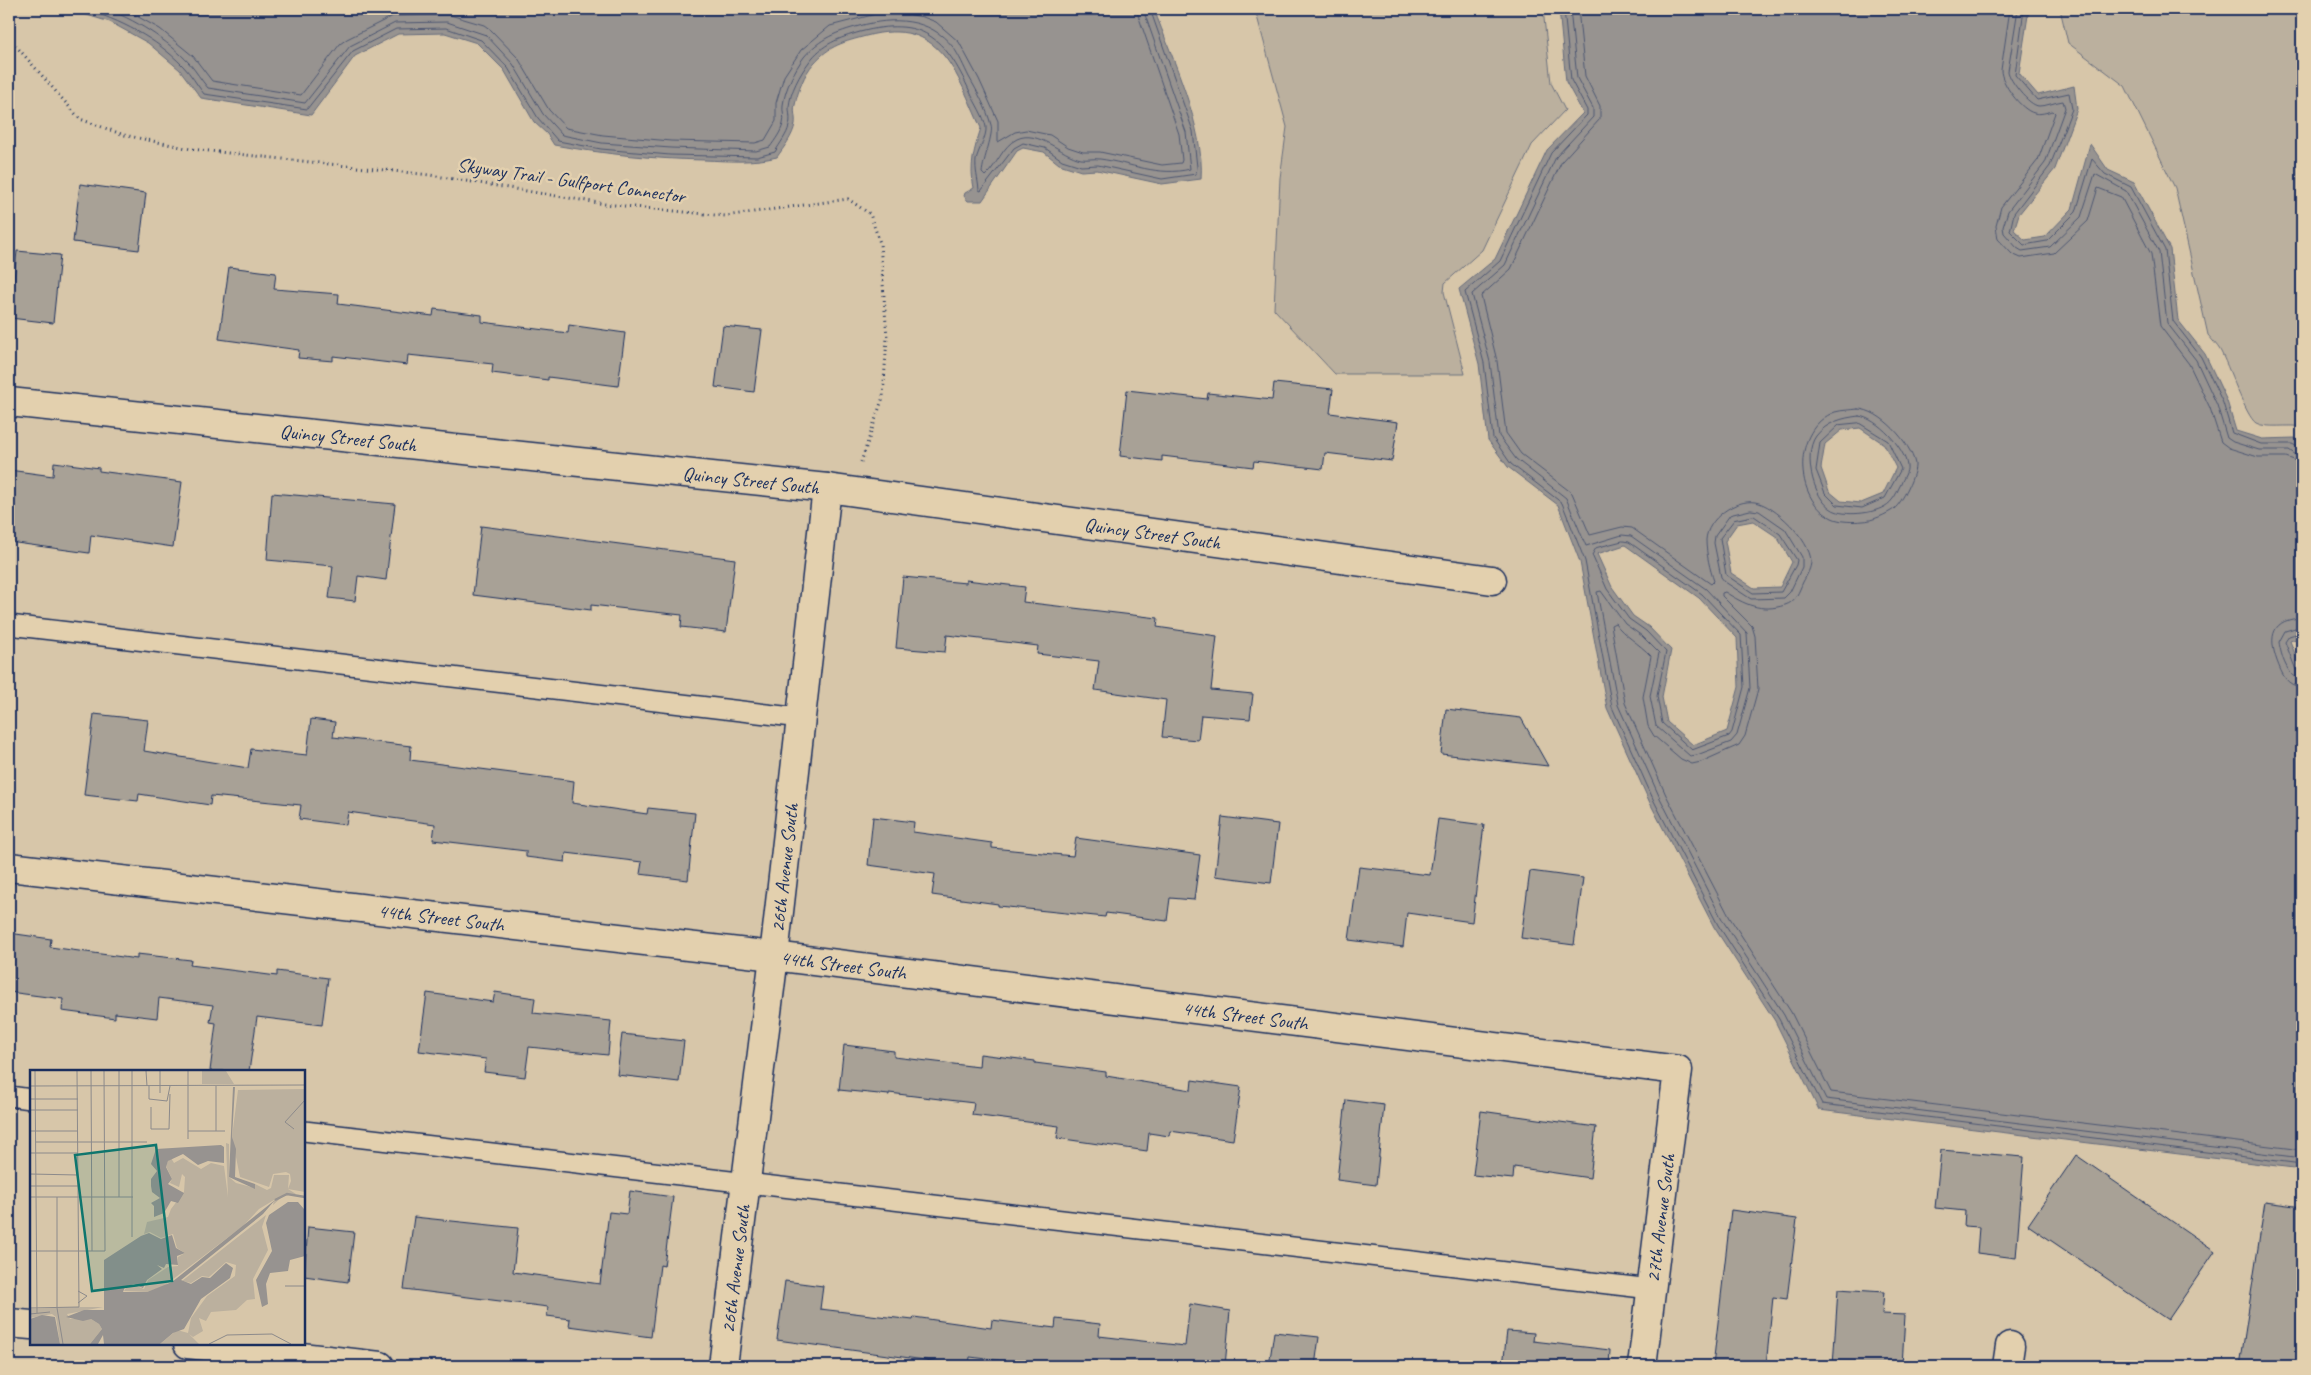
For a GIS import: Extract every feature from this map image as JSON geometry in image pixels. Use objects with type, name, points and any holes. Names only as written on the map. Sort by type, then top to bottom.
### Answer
[{"type":"street","name":"Quincy Street South","points":[[9,402],[827,488],[1492,580]]},
{"type":"street","name":"26th Avenue South","points":[[723,1366],[774,956],[827,488]]},
{"type":"street","name":"44th Street South","points":[[9,867],[774,956],[1678,1070]]},
{"type":"street","name":"27th Avenue South","points":[[1642,1366],[1678,1070]]},
{"type":"street","points":[[9,1323],[30,1325]]},
{"type":"street","points":[[196,1345],[340,1364],[380,1366]]},
{"type":"lane","points":[[9,625],[800,718]]},
{"type":"lane","points":[[9,1096],[30,1099]]},
{"type":"lane","points":[[305,1130],[1651,1289]]},
{"type":"path","name":"Skyway Trail - Gulfport Connector","points":[[9,38],[80,119],[124,135],[192,149],[430,175],[605,204],[725,216],[848,199],[870,214],[880,242],[887,337],[883,398],[863,461],[827,488]]},
{"type":"shaded area","points":[[1255,9],[1543,9],[1551,83],[1565,110],[1532,145],[1482,250],[1445,283],[1444,292],[1465,374],[1335,374],[1274,309],[1280,178],[1287,127]]},
{"type":"shaded area","points":[[2060,9],[2302,9],[2302,427],[2260,425],[2252,419],[2247,411],[2220,350],[2208,335],[2175,188],[2125,86],[2068,43]]},
{"type":"water","points":[[74,9],[1154,9],[1193,116],[1201,159],[1201,179],[1162,184],[1097,170],[1081,171],[1059,164],[1044,152],[1023,148],[1017,151],[982,201],[968,201],[964,196],[965,193],[974,188],[973,158],[981,128],[953,69],[942,54],[929,42],[912,34],[891,32],[866,36],[844,42],[826,52],[810,67],[804,77],[794,107],[794,128],[777,157],[750,161],[723,161],[629,156],[554,145],[547,134],[534,122],[504,70],[477,43],[445,33],[398,34],[355,56],[311,115],[201,98],[180,70],[148,43],[110,22],[80,13]]},
{"type":"water","points":[[1559,9],[2029,9],[2019,73],[2038,95],[2074,86],[2077,109],[2055,169],[2019,214],[2014,230],[2025,240],[2045,237],[2072,209],[2090,144],[2108,170],[2134,182],[2170,249],[2178,320],[2205,354],[2227,401],[2236,431],[2262,439],[2295,438],[2302,446],[2302,637],[2290,641],[2302,672],[2302,1169],[1819,1110],[1775,1021],[1714,927],[1650,803],[1607,708],[1580,562],[1558,505],[1508,467],[1488,440],[1479,364],[1459,289],[1495,259],[1547,150],[1583,113],[1566,82]],"holes":[[[1860,428],[1884,444],[1896,468],[1883,494],[1861,503],[1841,501],[1829,491],[1821,468],[1825,444],[1842,430]],[[1753,521],[1777,537],[1792,562],[1780,587],[1754,588],[1731,573],[1725,541],[1737,524]],[[1625,545],[1699,598],[1737,638],[1739,687],[1727,731],[1693,745],[1667,722],[1662,697],[1671,650],[1649,627],[1633,616],[1612,587],[1597,554]]]},
{"type":"building","points":[[80,184],[146,193],[139,250],[73,242]]},
{"type":"building","points":[[17,251],[60,255],[53,323],[10,318]]},
{"type":"building","points":[[229,267],[276,273],[274,289],[339,294],[338,304],[433,316],[434,309],[482,315],[482,322],[568,333],[569,325],[625,333],[618,386],[548,377],[548,380],[492,373],[493,364],[408,355],[407,365],[333,356],[333,361],[298,358],[299,350],[219,339]]},
{"type":"building","points":[[723,326],[762,330],[754,392],[715,387]]},
{"type":"building","points":[[1274,383],[1333,389],[1330,413],[1398,422],[1392,461],[1325,453],[1323,469],[1254,461],[1253,467],[1162,456],[1162,461],[1120,456],[1127,390],[1207,399],[1208,393],[1272,400]]},
{"type":"building","points":[[54,462],[99,468],[99,471],[182,482],[173,547],[91,535],[89,553],[9,542],[9,470],[53,476]]},
{"type":"building","points":[[272,493],[395,504],[386,580],[358,576],[355,601],[329,598],[333,566],[267,560]]},
{"type":"building","points":[[481,526],[735,559],[726,632],[681,627],[682,615],[591,605],[591,610],[473,595]]},
{"type":"building","points":[[903,577],[966,583],[966,580],[1025,587],[1023,602],[1158,618],[1157,627],[1217,636],[1211,690],[1253,694],[1250,719],[1201,715],[1198,740],[1162,737],[1166,700],[1095,690],[1099,661],[1037,654],[1038,646],[947,635],[945,652],[896,648]]},
{"type":"building","points":[[1446,709],[1521,718],[1548,766],[1441,754]]},
{"type":"building","points":[[94,714],[148,720],[144,751],[248,768],[251,749],[307,755],[311,719],[335,722],[333,737],[411,746],[410,760],[574,781],[572,803],[647,814],[648,808],[695,813],[688,880],[640,874],[642,862],[566,853],[565,862],[526,857],[526,851],[433,840],[435,824],[348,812],[346,825],[299,819],[301,805],[211,796],[210,805],[139,794],[138,801],[84,795]]},
{"type":"building","points":[[873,817],[914,822],[913,832],[992,843],[992,848],[1073,856],[1076,838],[1200,855],[1194,900],[1170,898],[1167,921],[1106,913],[1105,917],[998,906],[998,904],[932,895],[935,874],[868,865]]},
{"type":"building","points":[[1222,817],[1278,824],[1271,883],[1215,876]]},
{"type":"building","points":[[1438,819],[1484,825],[1472,922],[1407,913],[1403,947],[1349,940],[1359,867],[1430,875]]},
{"type":"building","points":[[1530,871],[1583,878],[1574,945],[1521,938]]},
{"type":"building","points":[[9,933],[51,939],[50,947],[137,959],[137,954],[191,960],[190,965],[277,976],[277,971],[328,978],[322,1025],[257,1017],[249,1070],[210,1070],[216,1023],[210,1022],[213,1005],[159,998],[157,1018],[115,1013],[115,1018],[62,1011],[63,999],[9,992]]},
{"type":"building","points":[[495,992],[535,998],[533,1013],[611,1021],[608,1055],[529,1047],[525,1077],[484,1072],[486,1059],[419,1051],[427,993],[493,1002]]},
{"type":"building","points":[[622,1034],[684,1041],[679,1082],[617,1075]]},
{"type":"building","points":[[844,1045],[894,1051],[894,1057],[979,1067],[980,1054],[1035,1061],[1035,1063],[1106,1072],[1106,1076],[1191,1090],[1192,1080],[1241,1087],[1233,1140],[1170,1131],[1169,1136],[1149,1133],[1147,1151],[1057,1138],[1059,1126],[972,1115],[974,1103],[889,1093],[889,1095],[839,1090]]},
{"type":"building","points":[[1346,1100],[1384,1105],[1376,1185],[1337,1180]]},
{"type":"building","points":[[1481,1111],[1596,1127],[1590,1178],[1514,1167],[1513,1179],[1473,1175]]},
{"type":"building","points":[[1941,1150],[2024,1157],[2016,1258],[1977,1253],[1979,1227],[1964,1226],[1965,1211],[1935,1208]]},
{"type":"building","points":[[2076,1155],[2215,1251],[2168,1320],[2028,1225]]},
{"type":"building","points":[[630,1191],[673,1197],[664,1266],[660,1265],[651,1337],[569,1326],[570,1319],[547,1316],[548,1307],[404,1289],[414,1217],[518,1228],[513,1272],[600,1284],[609,1212],[627,1214]]},
{"type":"building","points":[[2265,1202],[2302,1207],[2302,1366],[2240,1366]]},
{"type":"building","points":[[1731,1210],[1797,1219],[1787,1299],[1773,1297],[1766,1366],[1713,1366]]},
{"type":"building","points":[[308,1227],[354,1232],[348,1282],[305,1276]]},
{"type":"building","points":[[785,1281],[823,1286],[820,1309],[913,1320],[914,1317],[991,1328],[992,1320],[1055,1328],[1056,1319],[1100,1324],[1099,1336],[1185,1346],[1190,1304],[1230,1311],[1225,1366],[1046,1366],[970,1357],[969,1366],[777,1340]]},
{"type":"building","points":[[1838,1289],[1884,1292],[1882,1314],[1905,1315],[1902,1366],[1833,1366]]},
{"type":"building","points":[[1507,1331],[1534,1333],[1533,1341],[1610,1350],[1609,1366],[1503,1366]]},
{"type":"building","points":[[1274,1332],[1319,1337],[1315,1366],[1269,1366]]}]
